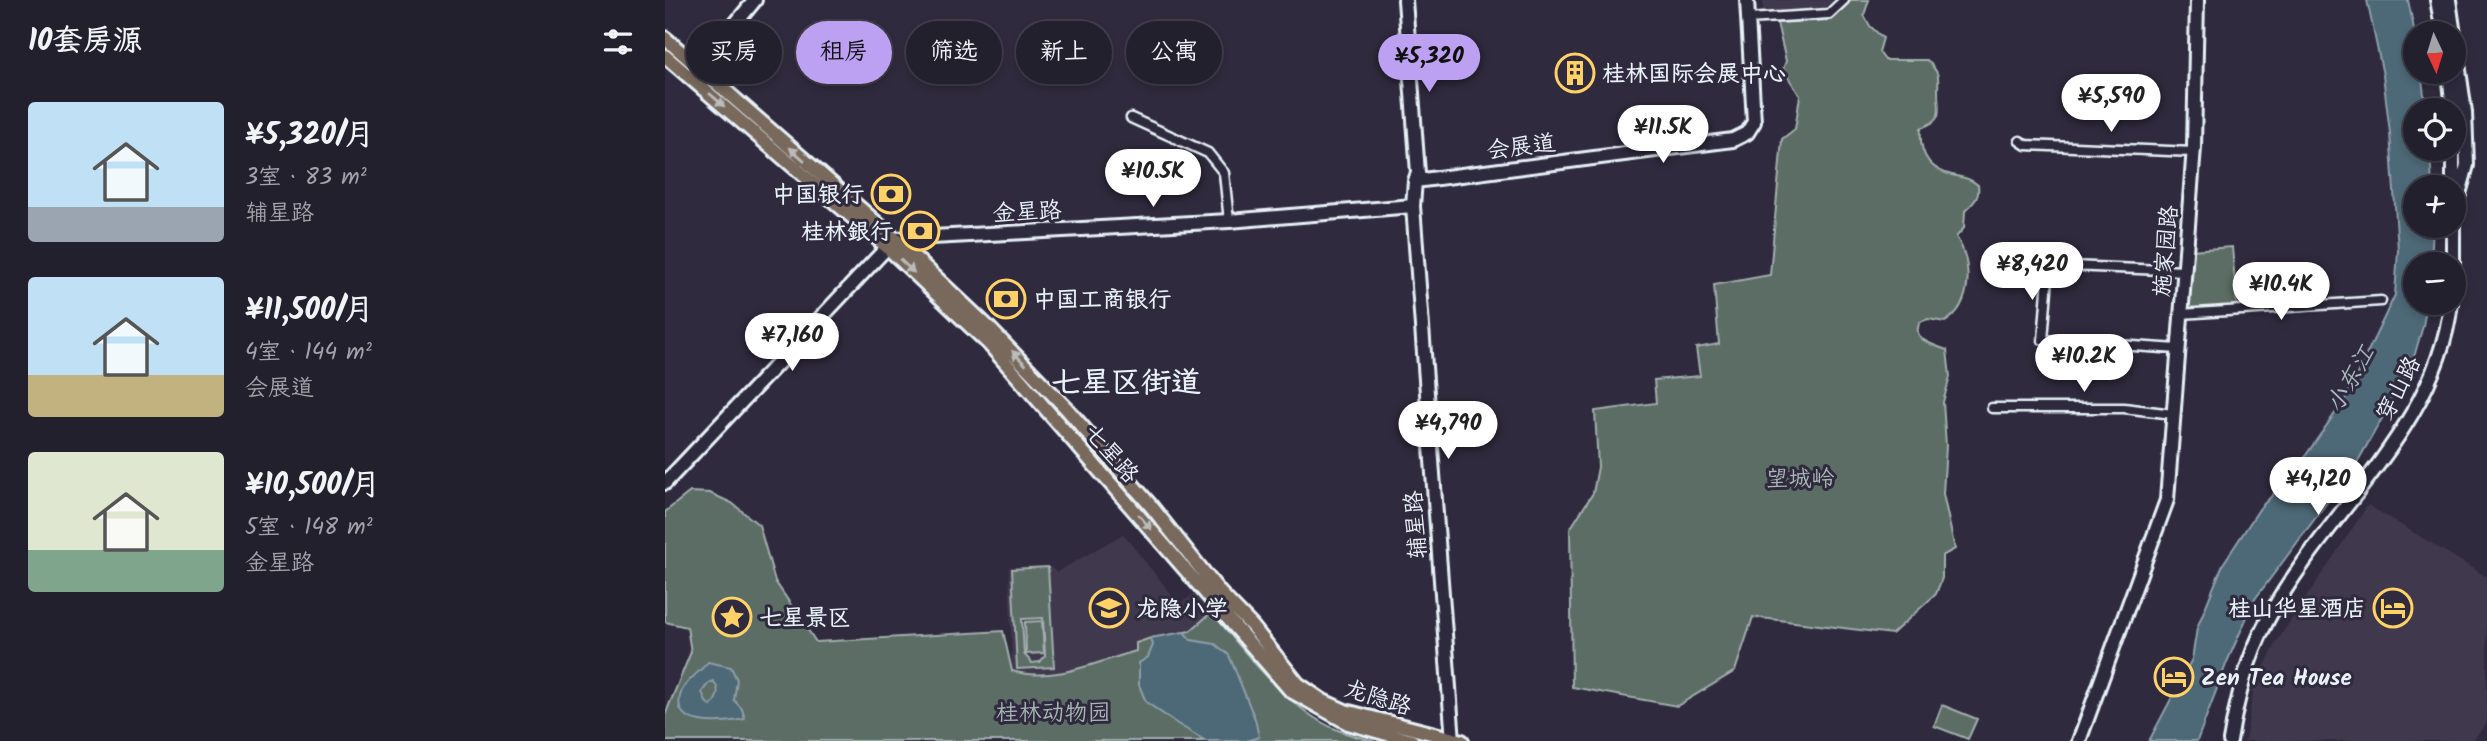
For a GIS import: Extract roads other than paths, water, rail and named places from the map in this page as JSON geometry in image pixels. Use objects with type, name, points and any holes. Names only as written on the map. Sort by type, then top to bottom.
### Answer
[{"type":"main road","name":"七星路","points":[[665,38],[686,58]]},
{"type":"main road","name":"七星路","points":[[665,56],[988,326],[1066,408],[1151,506],[1220,594],[1252,626],[1298,684],[1323,701]]},
{"type":"main road","name":"七星路","points":[[715,84],[891,243],[990,345],[1291,691],[1348,723],[1412,741]]},
{"type":"main road","name":"龙隐路","points":[[1323,701],[1370,719],[1456,740]]},
{"type":"street","points":[[738,21],[755,0]]},
{"type":"street","name":"辅星路","points":[[1398,0],[1410,172],[1415,180]]},
{"type":"street","name":"辅星路","points":[[1405,0],[1418,173],[1413,206],[1456,740]]},
{"type":"street","name":"会展道","points":[[1415,180],[1733,140],[1747,133],[1754,122],[1747,0]]},
{"type":"street","points":[[1748,19],[1829,14],[1845,0]]},
{"type":"street","name":"施家园路","points":[[2079,741],[2167,500],[2194,152],[2197,0]]},
{"type":"street","points":[[2437,0],[2441,21]]},
{"type":"street","points":[[2449,0],[2465,112],[2467,165],[2464,175]]},
{"type":"street","points":[[1131,118],[1208,153],[1224,173],[1229,221]]},
{"type":"street","points":[[2020,141],[2026,145],[2194,152]]},
{"type":"street","name":"金星路","points":[[891,243],[1413,206]]},
{"type":"street","points":[[665,483],[891,243]]},
{"type":"street","points":[[2178,349],[2043,340],[2049,265],[2184,271]]},
{"type":"street","points":[[2181,314],[2381,301]]},
{"type":"street","name":"穿山路","points":[[2230,741],[2236,702],[2248,661],[2269,618],[2293,579],[2402,429],[2435,363],[2450,315]]},
{"type":"street","points":[[1992,408],[2124,408],[2173,414]]},
{"type":"water","points":[[2367,0],[2408,0],[2412,21],[2403,21],[2403,84],[2423,84],[2424,98],[2403,98],[2403,161],[2431,161],[2431,175],[2403,175],[2403,238],[2432,238],[2432,252],[2403,252],[2403,315],[2425,315],[2411,367],[2358,461],[2255,599],[2197,741],[2149,741],[2192,659],[2197,628],[2223,564],[2260,508],[2292,475],[2345,399],[2395,295],[2398,250],[2383,75]]},
{"type":"water","points":[[1184,632],[1191,640],[1215,644],[1229,655],[1255,719],[1259,737],[1246,741],[1206,741],[1146,702],[1139,685],[1139,663],[1148,657],[1153,645],[1151,638]]},
{"type":"water","points":[[708,662],[731,667],[737,680],[734,700],[742,709],[745,719],[700,721],[689,718],[682,712],[679,703],[682,690]],"holes":[[[713,681],[718,694],[711,706],[702,692]]]},
{"type":"place","name":"桂林国际会展中心","points":[[1575,73]]},
{"type":"place","name":"中国银行","points":[[891,194]]},
{"type":"place","name":"桂林銀行","points":[[920,231]]},
{"type":"place","name":"中国工商银行","points":[[1006,299]]},
{"type":"place","name":"龙隐小学","points":[[1109,608]]},
{"type":"place","name":"桂山华星酒店","points":[[2393,608]]},
{"type":"place","name":"七星景区","points":[[732,617]]},
{"type":"place","name":"Zen Tea House","points":[[2174,677]]},
{"type":"district","name":"七星区街道","points":[[1126,382]]},
{"type":"water label","name":"小东江","points":[[2350,379]]},
{"type":"park label","name":"望城岭","points":[[1800,478]]},
{"type":"park label","name":"桂林动物园","points":[[1053,712]]}]
